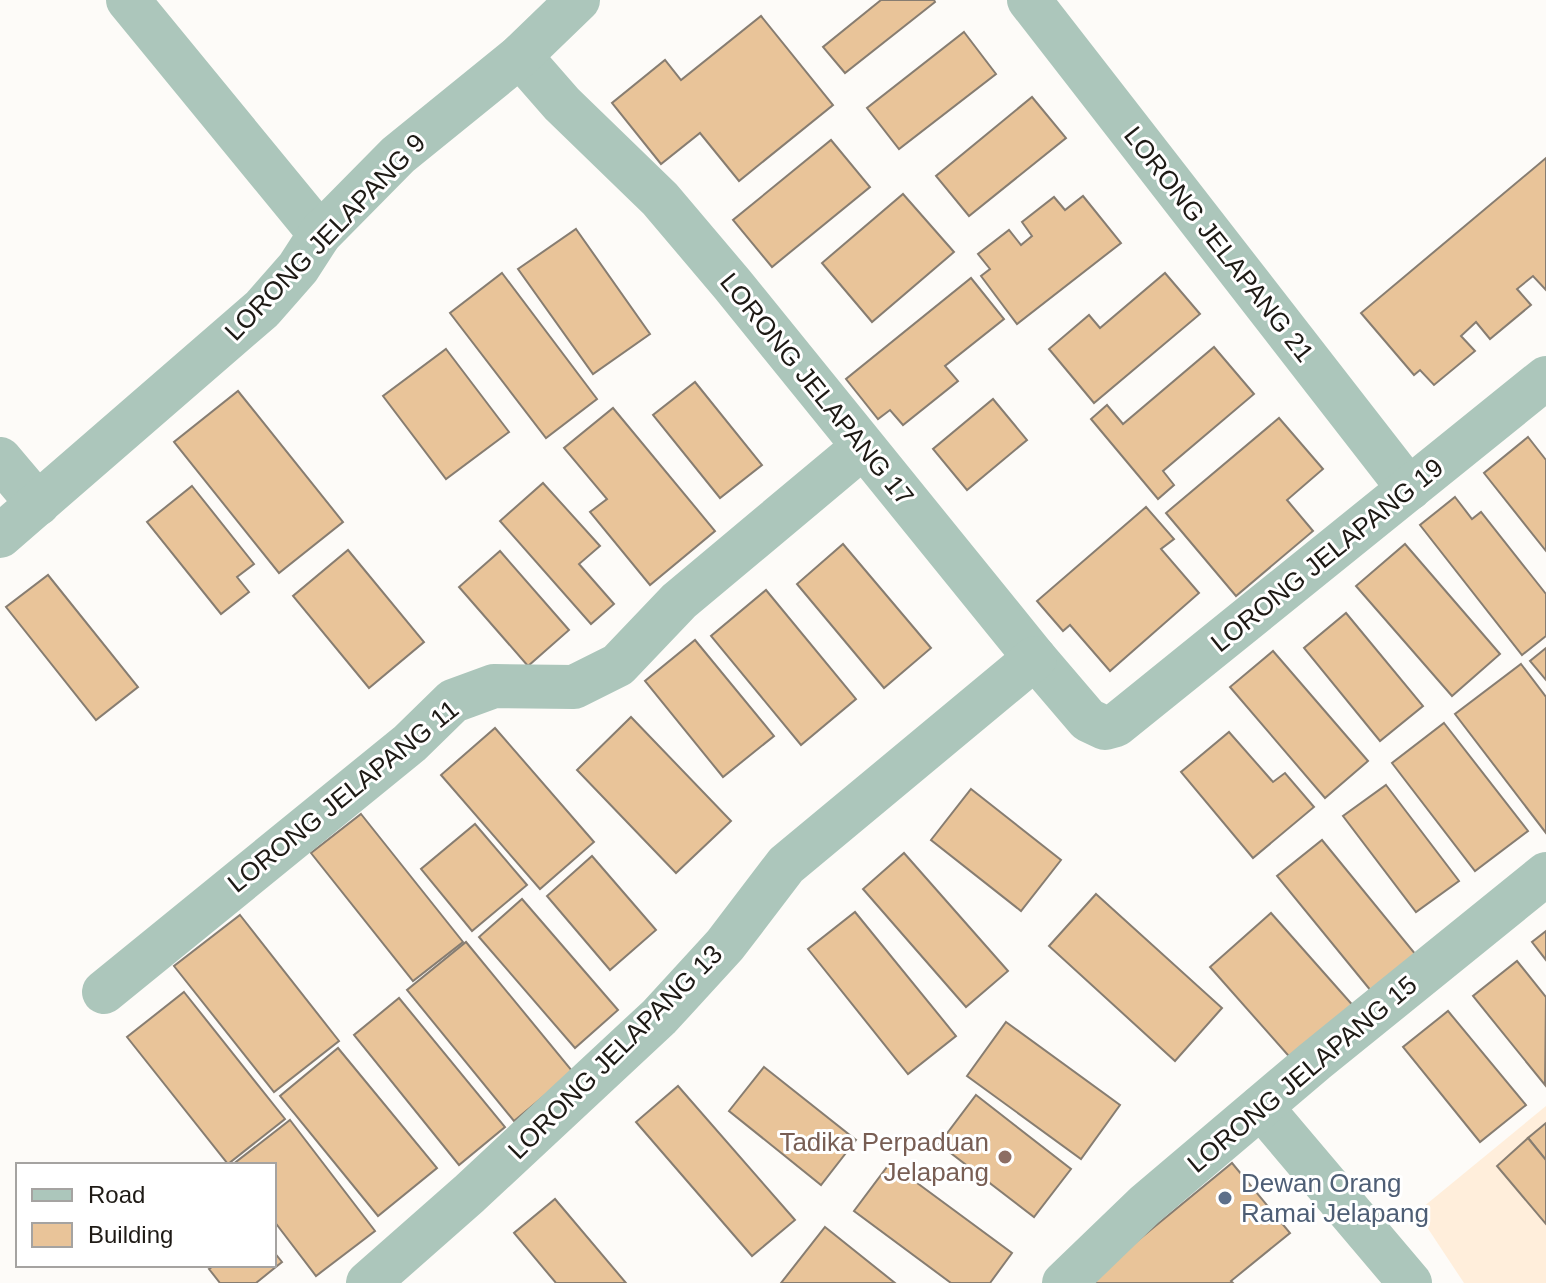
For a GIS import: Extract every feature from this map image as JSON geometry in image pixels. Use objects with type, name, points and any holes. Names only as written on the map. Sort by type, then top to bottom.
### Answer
[{"type":"street","points":[[128,0],[320,234]]},
{"type":"street","name":"LORONG JELAPANG 9","points":[[0,536],[262,309],[298,268],[320,234],[398,155],[520,56],[578,0]]},
{"type":"street","name":"LORONG JELAPANG 21","points":[[1029,0],[1409,489]]},
{"type":"street","name":"LORONG JELAPANG 17","points":[[520,56],[562,104],[660,199],[1035,658],[1088,720],[1105,728]]},
{"type":"street","name":"LORONG JELAPANG 19","points":[[1105,728],[1116,725],[1546,378]]},
{"type":"street","name":"LORONG JELAPANG 11","points":[[104,992],[410,743],[453,701],[494,686],[574,687],[618,665],[679,601],[863,447]]},
{"type":"street","points":[[0,459],[38,504]]},
{"type":"street","name":"LORONG JELAPANG 13","points":[[368,1283],[469,1194],[659,1017],[725,945],[786,865],[1035,658]]},
{"type":"street","name":"LORONG JELAPANG 15","points":[[1064,1283],[1145,1205],[1546,874]]},
{"type":"street","points":[[1261,1107],[1410,1283]]},
{"type":"shaded area","points":[[1546,1106],[1546,1283],[1464,1283],[1417,1212]]},
{"type":"building","points":[[881,0],[935,2],[845,73],[823,47]]},
{"type":"building","points":[[761,16],[833,105],[739,181],[700,133],[661,164],[612,103],[665,60],[681,80]]},
{"type":"building","points":[[964,32],[996,74],[899,149],[867,108]]},
{"type":"building","points":[[1032,97],[1066,138],[969,216],[936,176]]},
{"type":"building","points":[[831,140],[870,187],[772,267],[733,220]]},
{"type":"building","points":[[1546,158],[1546,290],[1533,276],[1517,289],[1531,305],[1490,339],[1476,322],[1461,336],[1475,351],[1434,385],[1420,370],[1414,375],[1361,313]]},
{"type":"building","points":[[903,194],[954,252],[872,322],[822,263]]},
{"type":"building","points":[[1083,196],[1121,243],[1017,324],[981,276],[990,269],[978,254],[1009,230],[1021,245],[1032,236],[1022,222],[1054,197],[1065,210]]},
{"type":"building","points":[[576,229],[650,334],[593,374],[518,269]]},
{"type":"building","points":[[502,273],[597,399],[546,438],[450,313]]},
{"type":"building","points":[[1165,273],[1200,314],[1094,403],[1049,349],[1089,315],[1100,328]]},
{"type":"building","points":[[971,278],[1004,319],[945,366],[958,381],[903,425],[890,410],[878,419],[846,379]]},
{"type":"building","points":[[1214,347],[1254,394],[1163,471],[1174,485],[1158,499],[1091,419],[1107,405],[1123,424]]},
{"type":"building","points":[[446,349],[509,432],[446,479],[383,396]]},
{"type":"building","points":[[695,382],[762,465],[720,498],[653,415]]},
{"type":"building","points":[[238,391],[343,522],[279,573],[174,442]]},
{"type":"building","points":[[993,399],[1027,440],[967,490],[933,449]]},
{"type":"building","points":[[613,408],[715,531],[650,585],[590,512],[607,499],[564,448]]},
{"type":"building","points":[[1279,418],[1323,469],[1287,500],[1313,531],[1236,596],[1166,513]]},
{"type":"building","points":[[1528,437],[1546,460],[1546,551],[1484,473]]},
{"type":"building","points":[[543,483],[600,546],[579,564],[614,604],[591,624],[500,521]]},
{"type":"building","points":[[192,486],[254,564],[237,577],[249,592],[221,614],[147,522]]},
{"type":"building","points":[[1455,497],[1472,519],[1481,512],[1546,594],[1546,636],[1522,655],[1420,525]]},
{"type":"building","points":[[1146,507],[1174,539],[1161,549],[1199,593],[1110,671],[1070,625],[1063,631],[1037,601]]},
{"type":"building","points":[[843,544],[931,648],[884,688],[797,584]]},
{"type":"building","points":[[1405,544],[1500,654],[1452,696],[1356,586]]},
{"type":"building","points":[[348,550],[424,642],[369,688],[293,596]]},
{"type":"building","points":[[500,551],[569,630],[528,666],[459,587]]},
{"type":"building","points":[[48,575],[138,687],[96,720],[6,607]]},
{"type":"building","points":[[766,590],[856,699],[801,745],[711,636]]},
{"type":"building","points":[[1346,613],[1423,706],[1380,741],[1304,648]]},
{"type":"building","points":[[695,640],[774,736],[723,777],[645,681]]},
{"type":"building","points":[[1546,648],[1546,680],[1530,661]]},
{"type":"building","points":[[1273,651],[1368,761],[1325,798],[1230,687]]},
{"type":"building","points":[[1521,664],[1546,697],[1546,833],[1455,714]]},
{"type":"building","points":[[631,717],[731,821],[676,873],[577,770]]},
{"type":"building","points":[[1444,723],[1528,831],[1475,871],[1392,763]]},
{"type":"building","points":[[495,728],[594,842],[540,889],[441,775]]},
{"type":"building","points":[[1229,732],[1273,782],[1285,773],[1314,807],[1253,858],[1181,772]]},
{"type":"building","points":[[1386,785],[1459,881],[1416,912],[1343,816]]},
{"type":"building","points":[[971,789],[1061,860],[1021,911],[931,840]]},
{"type":"building","points":[[361,814],[463,942],[413,981],[311,853]]},
{"type":"building","points":[[475,824],[527,885],[472,931],[421,869]]},
{"type":"building","points":[[1322,840],[1421,961],[1376,997],[1277,876]]},
{"type":"building","points":[[904,853],[1008,971],[966,1007],[863,889]]},
{"type":"building","points":[[592,856],[656,930],[610,970],[547,896]]},
{"type":"building","points":[[1096,894],[1222,1008],[1175,1061],[1049,946]]},
{"type":"building","points":[[522,899],[618,1010],[575,1048],[479,937]]},
{"type":"building","points":[[855,912],[956,1036],[908,1074],[808,949]]},
{"type":"building","points":[[1271,913],[1356,1009],[1295,1063],[1210,967]]},
{"type":"building","points":[[240,915],[339,1041],[274,1092],[174,966]]},
{"type":"building","points":[[1546,931],[1546,960],[1532,942]]},
{"type":"building","points":[[466,942],[573,1072],[514,1121],[407,990]]},
{"type":"building","points":[[1517,961],[1546,997],[1545,1085],[1473,996]]},
{"type":"building","points":[[184,992],[285,1119],[227,1163],[127,1037]]},
{"type":"building","points":[[399,998],[505,1127],[459,1165],[354,1035]]},
{"type":"building","points":[[1448,1011],[1526,1105],[1480,1142],[1403,1047]]},
{"type":"building","points":[[1006,1022],[1120,1105],[1081,1159],[967,1076]]},
{"type":"building","points":[[338,1048],[437,1168],[378,1216],[280,1096]]},
{"type":"building","points":[[764,1067],[856,1140],[821,1185],[729,1111]]},
{"type":"building","points":[[678,1086],[795,1220],[752,1256],[636,1122]]},
{"type":"building","name":"Tadika Perpaduan Jelapang","points":[[976,1095],[1071,1169],[1034,1217],[939,1144]]},
{"type":"building","points":[[290,1120],[375,1231],[316,1276],[276,1224],[276,1163],[235,1163]]},
{"type":"building","points":[[1546,1123],[1546,1160],[1528,1138]]},
{"type":"building","points":[[1528,1138],[1546,1160],[1546,1224],[1497,1166]]},
{"type":"building","points":[[890,1163],[1012,1253],[990,1283],[951,1283],[854,1211]]},
{"type":"building","name":"Dewan Orang Ramai Jelapang","points":[[1232,1163],[1290,1233],[1231,1281],[1233,1283],[1086,1283]]},
{"type":"building","points":[[555,1199],[626,1283],[556,1283],[514,1233]]},
{"type":"building","points":[[825,1227],[895,1283],[781,1283]]},
{"type":"building","points":[[276,1267],[256,1283],[220,1283],[209,1269]]},
{"type":"place","name":"Tadika Perpaduan Jelapang","points":[[1005,1157]]},
{"type":"place","name":"Dewan Orang Ramai Jelapang","points":[[1225,1198]]}]
